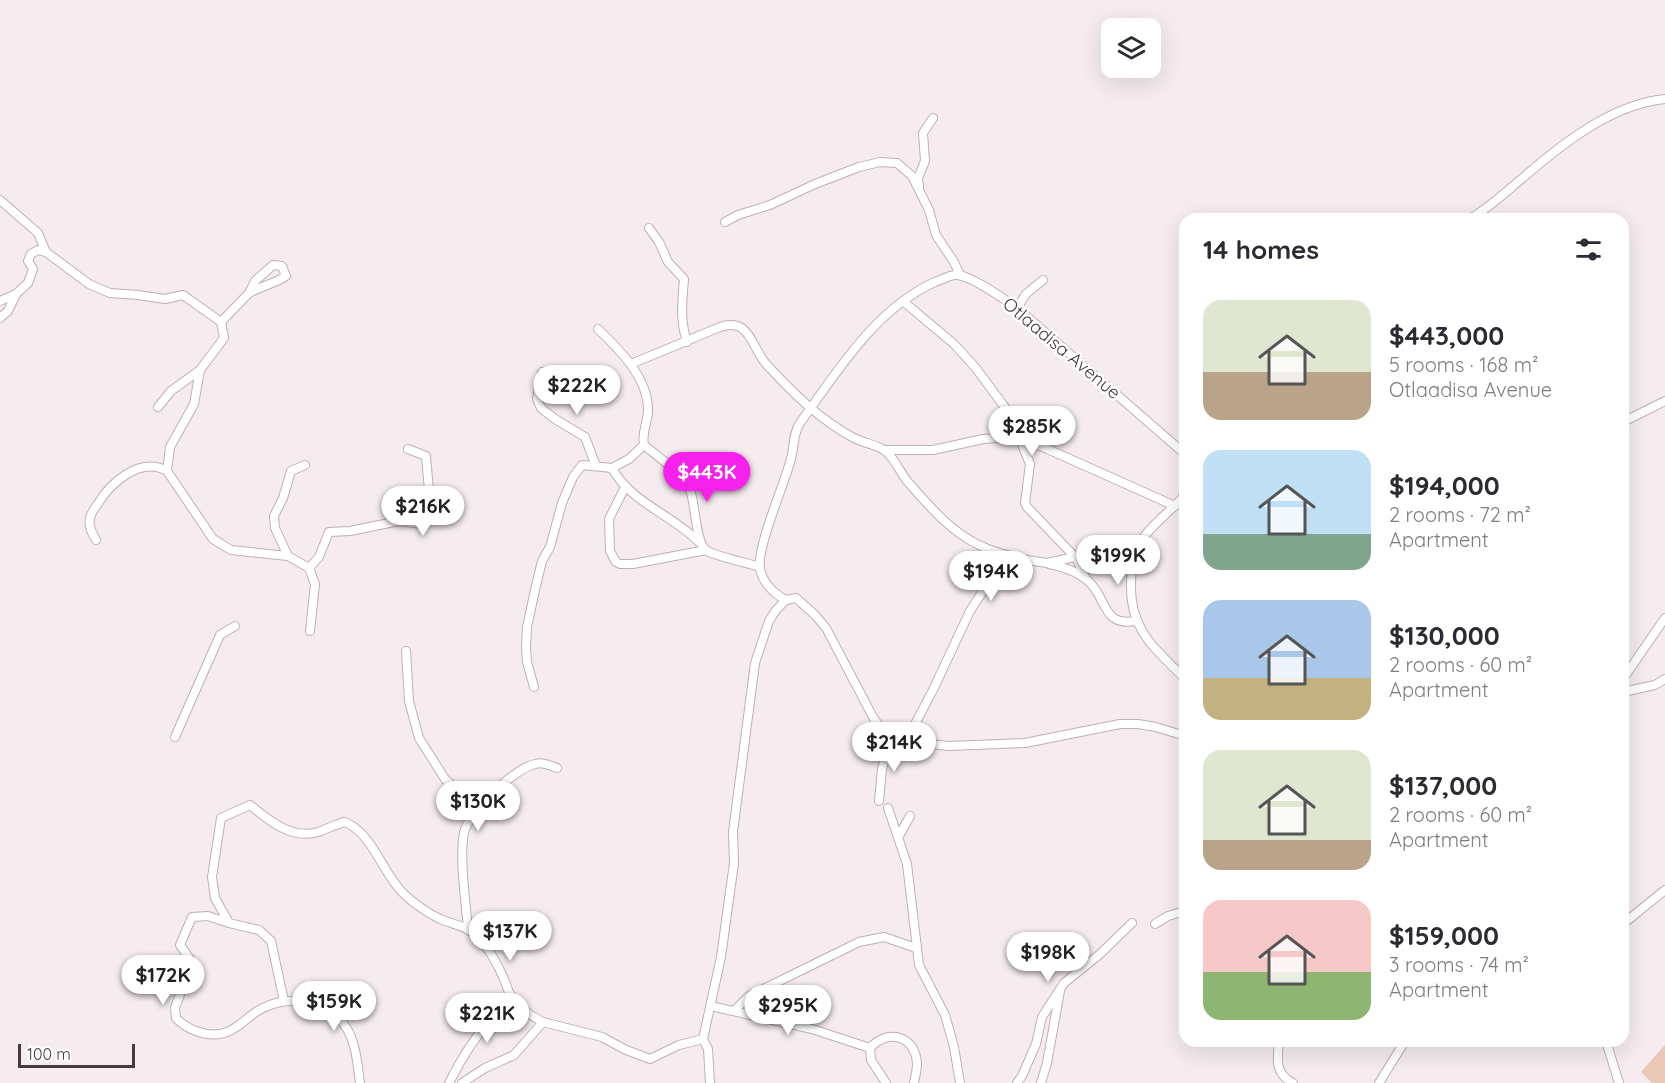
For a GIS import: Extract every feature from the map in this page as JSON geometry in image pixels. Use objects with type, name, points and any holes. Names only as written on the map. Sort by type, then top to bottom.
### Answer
[{"type":"street","points":[[1478,213],[1563,146],[1593,126],[1642,103],[1665,99]]},
{"type":"street","points":[[919,188],[918,178],[925,161],[922,133],[933,118]]},
{"type":"street","points":[[725,222],[738,215],[796,195],[815,184],[859,167],[880,162],[897,163],[905,168],[919,188],[932,218],[936,235],[960,275],[953,275],[922,289],[879,323],[855,348],[794,434],[795,444],[791,461],[762,550],[760,567],[771,589],[786,600]]},
{"type":"street","points":[[0,200],[38,233],[46,252]]},
{"type":"street","points":[[649,228],[659,242],[668,262],[684,279],[682,311],[683,330],[687,342]]},
{"type":"street","points":[[0,301],[16,294],[28,283],[33,269],[28,261],[31,254],[38,250],[46,252],[89,284],[110,293],[165,299],[183,295],[221,322],[224,338],[200,370],[171,391],[158,407]]},
{"type":"street","points":[[221,322],[249,293],[255,281],[273,265],[282,266],[286,276],[249,293]]},
{"type":"street","name":"Otlaadisa Avenue","points":[[960,275],[990,290],[1017,308],[1179,448]]},
{"type":"street","points":[[1017,308],[1026,294],[1043,280]]},
{"type":"street","points":[[0,318],[8,311],[16,294]]},
{"type":"street","points":[[904,302],[954,344],[975,367],[1009,413],[1030,464],[1025,503],[1076,558],[1086,579]]},
{"type":"street","points":[[631,364],[728,324],[734,324],[745,331],[764,362],[811,408],[827,422],[855,438],[885,450],[933,450],[983,439],[1010,437],[1020,439],[1175,506]]},
{"type":"street","points":[[598,329],[631,364],[646,395],[648,408],[642,436],[644,445],[676,472],[690,488],[696,509],[700,543]]},
{"type":"street","points":[[167,471],[170,447],[194,404],[200,370]]},
{"type":"street","points":[[542,372],[537,402],[555,419],[585,437],[596,466]]},
{"type":"street","points":[[1629,419],[1665,401]]},
{"type":"street","points":[[534,687],[527,662],[527,627],[542,561],[550,547],[555,524],[573,477],[582,465],[612,468],[628,459],[644,445]]},
{"type":"street","points":[[309,568],[319,557],[329,532],[350,531],[399,521],[422,524],[431,514],[426,456],[408,449]]},
{"type":"street","points":[[885,450],[906,480],[935,512],[965,538],[995,552],[1027,561],[1059,566],[1080,575],[1091,583],[1107,612],[1115,620],[1125,623],[1136,621]]},
{"type":"street","points":[[288,556],[274,528],[274,516],[283,498],[291,471],[305,465]]},
{"type":"street","points":[[96,540],[90,528],[90,517],[103,494],[115,481],[138,469],[158,466],[167,471],[213,539],[231,550],[288,556],[309,568],[315,584],[310,631]]},
{"type":"street","points":[[612,468],[625,487],[688,530],[706,550]]},
{"type":"street","points":[[625,487],[609,519],[610,551],[616,562],[633,564],[706,550],[760,567]]},
{"type":"street","points":[[1179,502],[1139,543],[1131,572],[1130,592],[1136,621],[1146,639],[1161,657],[1179,673]]},
{"type":"street","points":[[1047,564],[1139,543]]},
{"type":"street","points":[[995,552],[999,575]]},
{"type":"street","points":[[906,741],[970,611],[983,591],[999,575],[1027,561]]},
{"type":"street","points":[[710,1083],[708,1049],[703,1039],[721,957],[734,863],[734,832],[755,663],[769,621],[786,600],[796,598],[826,628],[874,719],[890,740],[949,746],[1025,743],[1120,724],[1156,727],[1179,734]]},
{"type":"street","points":[[1629,670],[1665,618]]},
{"type":"street","points":[[175,737],[220,635],[235,626]]},
{"type":"street","points":[[406,651],[409,701],[419,738],[445,779],[478,810]]},
{"type":"street","points":[[1629,691],[1655,685],[1665,679]]},
{"type":"street","points":[[879,801],[882,769],[890,740]]},
{"type":"street","points":[[468,930],[463,835],[465,829],[478,810],[516,773],[527,766],[546,763],[556,768]]},
{"type":"street","points":[[229,922],[214,898],[212,877],[221,818],[250,805],[273,824],[293,832],[315,833],[345,822],[353,825],[368,842],[387,875],[402,892],[431,914],[468,930],[477,937],[503,976],[511,996],[524,1010],[543,1022],[602,1037],[626,1050],[650,1059],[679,1045],[703,1039]]},
{"type":"street","points":[[888,808],[909,876],[919,965],[945,1016],[960,1083]]},
{"type":"street","points":[[898,836],[909,816]]},
{"type":"street","points":[[1629,919],[1665,890]]},
{"type":"street","points":[[1155,924],[1179,912]]},
{"type":"street","points":[[284,1001],[272,941],[259,930],[208,916],[192,917],[180,945],[192,962],[176,1008],[176,1018],[183,1026],[204,1034],[226,1033],[261,1009],[284,1001],[310,1002],[326,1008],[345,1025],[352,1039],[360,1083]]},
{"type":"street","points":[[1017,1083],[1036,1044],[1042,1017],[1061,988],[1132,923]]},
{"type":"street","points":[[734,1011],[749,996],[859,942],[884,937],[916,948]]},
{"type":"street","points":[[1041,1083],[1061,988]]},
{"type":"street","points":[[449,1083],[461,1059],[478,1034],[511,996]]},
{"type":"street","points":[[711,1006],[812,1029],[870,1048]]},
{"type":"street","points":[[462,1083],[485,1068],[514,1055],[543,1022]]},
{"type":"street","points":[[886,1083],[871,1060],[870,1048],[878,1039],[890,1036],[899,1038],[910,1045],[914,1052],[916,1064],[914,1083]]},
{"type":"street","points":[[1036,1044],[1050,1047]]},
{"type":"street","points":[[1279,1047],[1278,1070],[1283,1078],[1293,1083]]},
{"type":"street","points":[[1379,1083],[1401,1047]]},
{"type":"street","points":[[1608,1047],[1619,1083]]},
{"type":"street","points":[[1022,1076],[1029,1083]]},
{"type":"shaded area","points":[[1665,1045],[1665,1083],[1652,1083],[1641,1072]]}]
